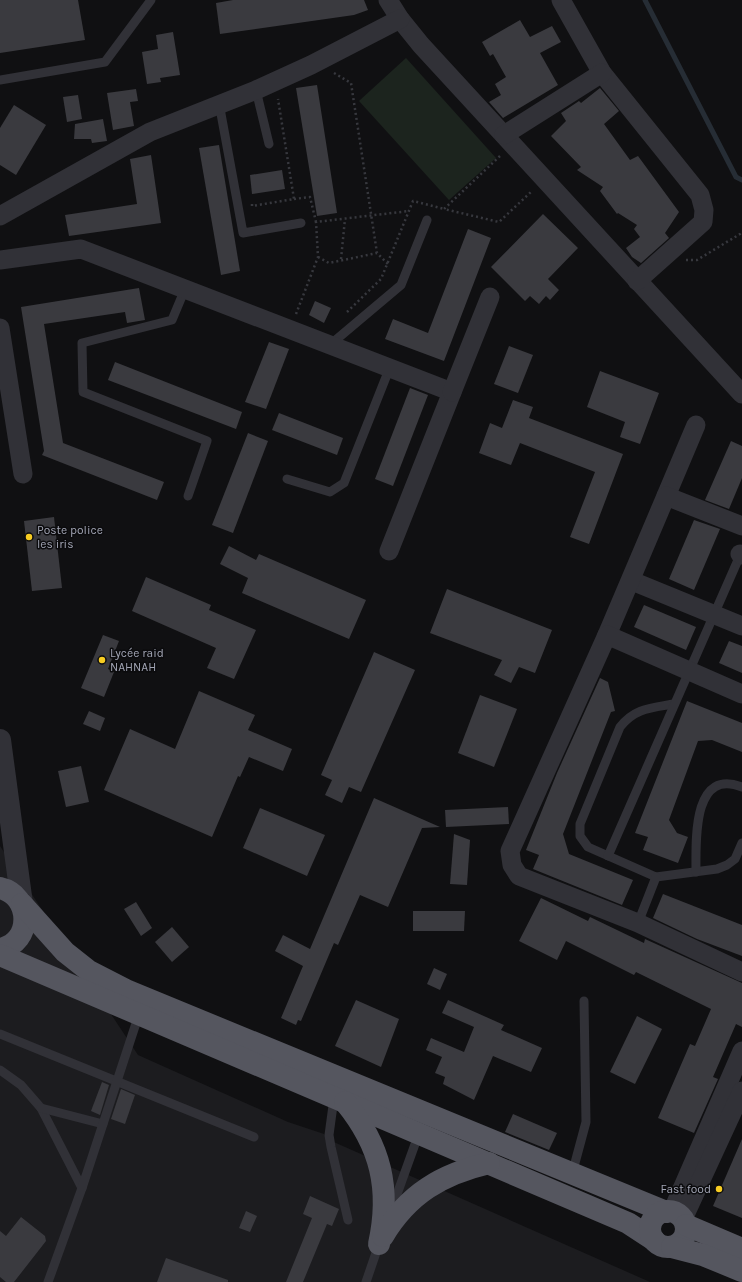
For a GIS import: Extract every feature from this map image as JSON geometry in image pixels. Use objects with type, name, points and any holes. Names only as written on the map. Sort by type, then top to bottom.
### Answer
[{"type":"highway","points":[[0,888],[16,896],[65,952],[89,971],[102,978],[423,1124],[489,1163],[628,1223],[663,1244],[703,1255],[742,1271]]},
{"type":"highway","points":[[0,949],[14,942],[20,936],[25,920],[22,904]]},
{"type":"highway","points":[[0,955],[339,1099],[423,1124],[572,1174],[677,1217],[742,1249]]},
{"type":"highway","points":[[339,1099],[358,1118],[378,1157],[383,1179],[384,1216],[379,1244]]},
{"type":"highway","points":[[379,1244],[390,1224],[405,1205],[423,1190],[444,1177],[466,1168],[489,1163]]},
{"type":"highway","points":[[660,1214],[677,1217],[686,1231],[682,1241],[663,1244],[651,1235],[652,1222],[660,1214]]},
{"type":"street","points":[[388,0],[400,19],[508,140],[742,394]]},
{"type":"street","points":[[561,0],[602,73],[700,195],[704,210],[703,222],[637,281]]},
{"type":"street","points":[[0,216],[76,175],[150,132],[256,90],[311,65],[400,19]]},
{"type":"street","points":[[508,140],[602,73]]},
{"type":"street","points":[[0,260],[81,249],[331,344],[452,392]]},
{"type":"street","points":[[389,551],[490,297]]},
{"type":"street","points":[[0,328],[23,474]]},
{"type":"street","points":[[696,425],[632,581],[510,851],[512,865],[519,876],[638,923],[742,972]]},
{"type":"street","points":[[666,496],[742,526]]},
{"type":"street","points":[[632,581],[742,626]]},
{"type":"street","points":[[607,635],[742,694]]},
{"type":"street","points":[[0,740],[22,904]]},
{"type":"street","points":[[0,844],[9,802]]},
{"type":"street","points":[[677,1217],[742,1050]]},
{"type":"street","points":[[677,1217],[742,1091]]},
{"type":"lane","points":[[0,80],[105,62],[151,0]]},
{"type":"lane","points":[[256,90],[269,144]]},
{"type":"lane","points":[[220,103],[243,233],[301,223]]},
{"type":"lane","points":[[331,344],[401,285],[427,220]]},
{"type":"lane","points":[[185,289],[172,320],[82,343],[83,392],[207,441],[188,496]]},
{"type":"lane","points":[[288,479],[330,492],[344,483],[390,367]]},
{"type":"lane","points":[[608,856],[688,670],[741,553]]},
{"type":"lane","points":[[674,704],[645,708],[628,717],[620,727],[580,824],[580,836],[588,847],[656,877],[696,872],[727,865],[735,859],[742,843]]},
{"type":"lane","points":[[696,872],[697,827],[699,815],[709,791],[717,785],[731,782],[742,787]]},
{"type":"lane","points":[[638,923],[656,877]]},
{"type":"lane","points":[[572,1174],[586,1122],[584,1001]]},
{"type":"lane","points":[[48,1282],[104,1124],[139,1014]]},
{"type":"lane","points":[[0,1034],[254,1137]]},
{"type":"lane","points":[[0,1070],[21,1085],[41,1108],[82,1188]]},
{"type":"lane","points":[[339,1099],[329,1134],[330,1148],[348,1220]]},
{"type":"lane","points":[[41,1108],[104,1124]]},
{"type":"lane","points":[[366,1282],[423,1124]]},
{"type":"path","points":[[330,73],[337,73],[351,83],[377,253],[388,264]]},
{"type":"path","points":[[277,91],[294,199]]},
{"type":"path","points":[[444,209],[508,140]]},
{"type":"path","points":[[342,317],[381,279],[413,201],[499,222],[544,180]]},
{"type":"path","points":[[250,198],[252,206],[310,197],[316,222],[318,257],[290,329]]},
{"type":"path","points":[[316,222],[409,211]]},
{"type":"path","points":[[341,259],[345,219]]},
{"type":"path","points":[[662,259],[697,260],[740,234],[742,230]]},
{"type":"path","points":[[318,257],[329,262],[377,253]]},
{"type":"shaded area","points":[[406,58],[496,158],[449,200],[359,101]]},
{"type":"shaded area","points":[[0,846],[138,1055],[288,1122],[324,1134],[327,1139],[650,1282],[0,1282]]},
{"type":"building","points":[[0,0],[78,0],[85,40],[0,53]]},
{"type":"building","points":[[233,0],[364,0],[368,10],[354,15],[220,34],[216,3]]},
{"type":"building","points":[[520,20],[530,37],[552,26],[561,42],[540,53],[558,85],[503,118],[489,102],[501,95],[495,84],[506,77],[493,54],[490,56],[482,42]]},
{"type":"building","points":[[173,32],[180,75],[160,78],[161,82],[147,84],[142,52],[158,49],[156,35]]},
{"type":"building","points":[[317,85],[337,213],[317,216],[296,88]]},
{"type":"building","points":[[600,88],[619,111],[604,124],[630,160],[638,156],[679,212],[665,233],[669,238],[641,263],[632,257],[626,248],[640,237],[634,229],[637,225],[618,213],[617,214],[600,191],[603,187],[577,170],[581,167],[551,136],[566,121],[561,113],[579,101],[581,103]]},
{"type":"building","points":[[136,89],[138,101],[130,102],[134,126],[113,130],[107,93]]},
{"type":"building","points":[[78,95],[82,119],[67,122],[63,97]]},
{"type":"building","points":[[14,105],[46,125],[16,175],[0,165],[0,128]]},
{"type":"building","points":[[103,119],[107,141],[92,143],[91,139],[74,139],[75,124]]},
{"type":"building","points":[[219,145],[240,271],[221,275],[199,148]]},
{"type":"building","points":[[151,155],[161,223],[69,236],[65,215],[137,204],[130,159]]},
{"type":"building","points":[[282,170],[285,189],[252,194],[250,175]]},
{"type":"building","points":[[543,214],[578,248],[548,279],[559,290],[550,300],[546,296],[539,304],[530,296],[525,301],[491,267]]},
{"type":"building","points":[[468,229],[491,238],[444,361],[385,339],[393,319],[428,333]]},
{"type":"building","points":[[139,288],[145,320],[127,323],[125,312],[44,324],[63,443],[164,482],[157,500],[42,455],[44,451],[21,307]]},
{"type":"building","points":[[315,301],[331,308],[324,323],[309,315]]},
{"type":"building","points":[[269,342],[289,349],[266,409],[245,402]]},
{"type":"building","points":[[509,346],[533,355],[518,393],[494,384]]},
{"type":"building","points":[[115,362],[242,412],[236,429],[108,380]]},
{"type":"building","points":[[600,371],[659,393],[640,444],[620,437],[625,422],[587,407]]},
{"type":"building","points":[[410,388],[428,395],[393,486],[375,479]]},
{"type":"building","points":[[513,400],[533,407],[529,418],[623,454],[589,544],[570,537],[595,472],[520,443],[511,465],[479,453],[490,423],[502,428]]},
{"type":"building","points":[[279,413],[343,438],[337,455],[272,430]]},
{"type":"building","points":[[248,433],[268,441],[233,533],[212,525]]},
{"type":"building","points":[[731,441],[742,446],[742,478],[729,509],[705,500]]},
{"type":"building","points":[[54,517],[62,588],[32,591],[24,521]]},
{"type":"building","points":[[694,520],[720,529],[694,590],[669,579]]},
{"type":"building","points":[[229,546],[256,560],[259,554],[366,600],[349,639],[242,593],[248,578],[220,564]]},
{"type":"building","points":[[146,577],[211,605],[209,610],[256,630],[234,679],[207,668],[216,648],[132,611]]},
{"type":"building","points":[[447,589],[552,630],[535,673],[519,667],[511,683],[494,675],[502,660],[430,633]]},
{"type":"building","points":[[644,605],[696,627],[686,650],[634,627]]},
{"type":"building","points":[[103,635],[119,641],[108,669],[114,672],[104,697],[81,688]]},
{"type":"building","points":[[729,641],[742,646],[742,673],[719,663]]},
{"type":"building","points":[[374,652],[415,670],[361,792],[349,787],[342,803],[325,795],[332,780],[321,775]]},
{"type":"building","points":[[600,678],[608,682],[615,711],[611,712],[563,834],[569,854],[633,880],[622,905],[533,869],[539,855],[526,850],[557,773]]},
{"type":"building","points":[[199,691],[255,715],[248,730],[292,749],[283,771],[249,757],[240,777],[238,776],[212,837],[104,790],[130,729],[175,749]]},
{"type":"building","points":[[480,695],[517,709],[494,767],[458,753]]},
{"type":"building","points":[[687,701],[742,723],[742,752],[712,740],[698,741],[669,820],[677,833],[688,837],[678,863],[643,850],[648,837],[635,833]]},
{"type":"building","points":[[89,711],[105,718],[100,731],[83,724]]},
{"type":"building","points":[[81,766],[89,802],[66,807],[58,771]]},
{"type":"building","points":[[374,798],[440,827],[422,828],[388,907],[360,895],[338,945],[334,943],[301,1021],[298,1020],[296,1025],[281,1018],[303,966],[275,951],[283,935],[310,949]]},
{"type":"building","points":[[508,807],[509,824],[446,827],[445,810]]},
{"type":"building","points":[[260,808],[325,835],[307,876],[243,848]]},
{"type":"building","points":[[454,834],[470,840],[467,885],[450,884]]},
{"type":"building","points":[[663,894],[742,925],[742,956],[697,939],[653,918]]},
{"type":"building","points":[[541,898],[588,921],[590,917],[644,943],[645,939],[742,983],[742,1027],[736,1024],[713,1077],[718,1079],[694,1133],[658,1118],[690,1044],[695,1046],[711,1009],[636,972],[634,975],[566,941],[557,960],[519,941]]},
{"type":"building","points":[[136,902],[152,928],[141,936],[124,909]]},
{"type":"building","points":[[413,911],[465,911],[464,931],[413,931]]},
{"type":"building","points":[[172,927],[189,947],[172,962],[155,942]]},
{"type":"building","points":[[434,968],[447,974],[440,990],[427,984]]},
{"type":"building","points":[[356,1000],[399,1019],[381,1067],[335,1046]]},
{"type":"building","points":[[448,1000],[504,1025],[501,1030],[542,1048],[531,1072],[493,1056],[474,1100],[443,1084],[445,1077],[435,1073],[442,1057],[426,1050],[431,1038],[464,1052],[474,1027],[442,1013]]},
{"type":"building","points":[[637,1016],[662,1029],[635,1084],[610,1072]]},
{"type":"building","points":[[102,1082],[109,1085],[100,1115],[91,1111]]},
{"type":"building","points":[[121,1089],[135,1095],[125,1124],[111,1119]]},
{"type":"building","points":[[513,1114],[557,1133],[549,1150],[505,1132]]},
{"type":"building","points":[[742,1139],[742,1218],[713,1206]]},
{"type":"building","points":[[310,1196],[339,1209],[332,1226],[327,1224],[303,1282],[286,1282],[312,1218],[303,1214]]},
{"type":"building","points":[[246,1211],[257,1216],[250,1232],[239,1228]]},
{"type":"building","points":[[21,1217],[45,1236],[46,1241],[14,1282],[6,1282],[0,1277],[0,1231],[6,1236]]},
{"type":"building","points":[[166,1258],[228,1280],[228,1282],[157,1282]]},
{"type":"waterway","points":[[645,0],[736,177],[742,180]]},
{"type":"place","name":"Poste police les iris","points":[[29,537]]},
{"type":"place","name":"Lycée raid NAHNAH","points":[[102,660]]},
{"type":"place","name":"Fast food","points":[[719,1189]]}]
